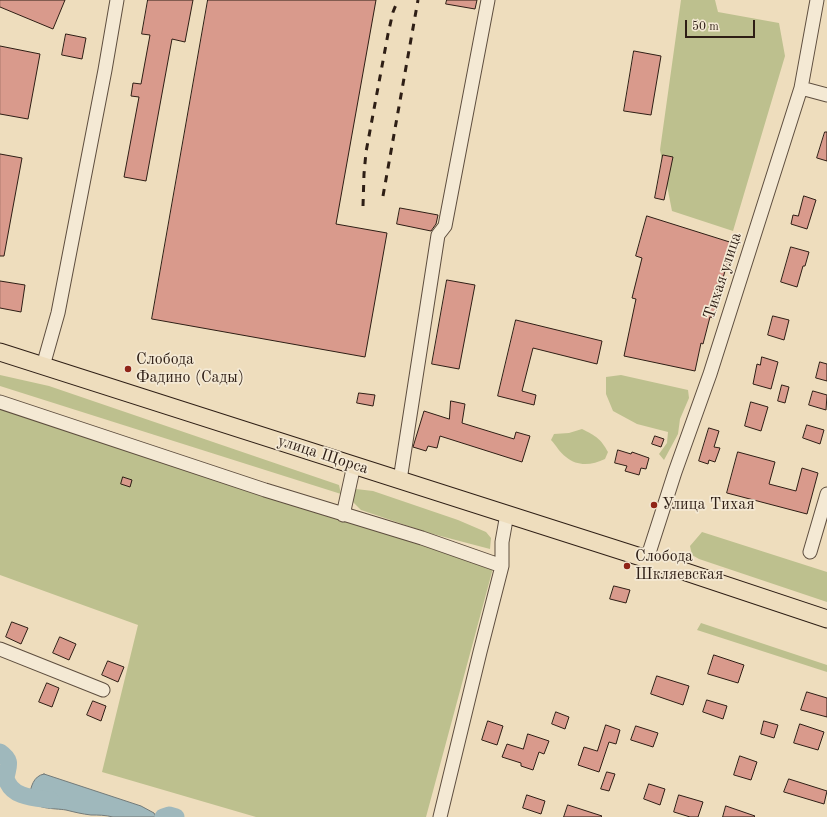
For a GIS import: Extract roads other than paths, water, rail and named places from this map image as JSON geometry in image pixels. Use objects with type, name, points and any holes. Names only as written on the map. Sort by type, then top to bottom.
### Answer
[{"type":"main road","name":"улица Щорса","points":[[0,352],[508,514],[827,619]]},
{"type":"street","points":[[43,366],[58,314],[117,0]]},
{"type":"street","points":[[400,480],[438,235],[445,226],[488,0]]},
{"type":"street","name":"Тихая улица","points":[[647,559],[674,472],[710,374],[800,88],[817,0]]},
{"type":"street","points":[[800,88],[827,95]]},
{"type":"street","points":[[0,402],[343,515],[422,538],[502,566]]},
{"type":"street","points":[[343,515],[354,465]]},
{"type":"street","points":[[810,552],[827,494]]},
{"type":"street","points":[[440,817],[502,566],[502,542],[508,514]]},
{"type":"street","points":[[0,649],[103,690]]},
{"type":"water","points":[[44,774],[141,806],[154,813],[156,817],[113,817],[91,815],[40,806],[35,804],[29,797],[35,780],[40,775]]},
{"type":"waterway","points":[[0,752],[7,758],[9,764],[6,778],[13,790],[24,796],[51,800]]},
{"type":"waterway","points":[[163,817],[169,815],[176,817]]},
{"type":"railway","points":[[363,206],[366,152],[388,34],[393,12],[398,0]]},
{"type":"railway","points":[[383,196],[418,0]]},
{"type":"place","name":"Слобода Фадино (Сады)","points":[[128,369]]},
{"type":"place","name":"Улица Тихая","points":[[654,505]]},
{"type":"place","name":"Слобода Шкляевская","points":[[627,566]]}]
